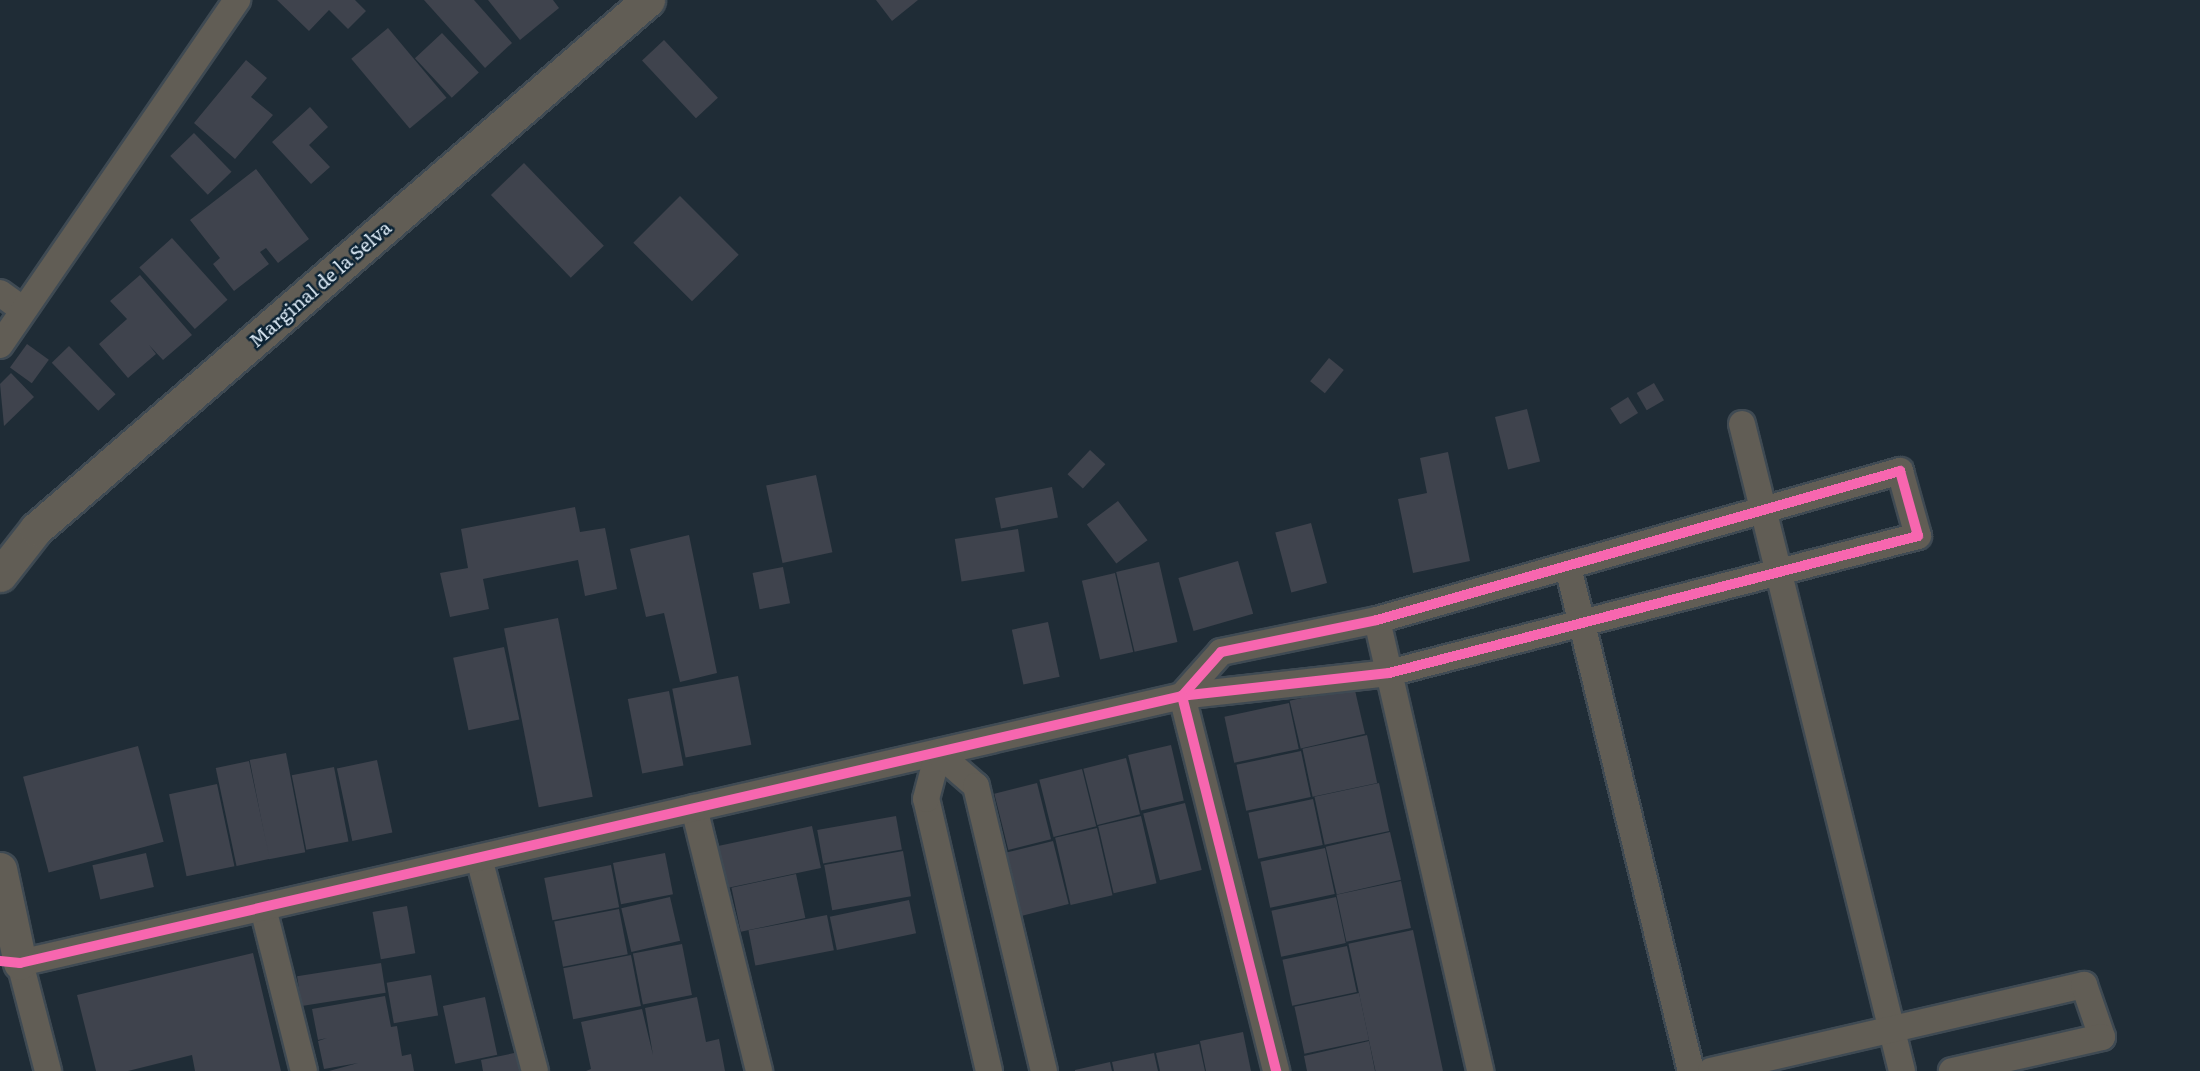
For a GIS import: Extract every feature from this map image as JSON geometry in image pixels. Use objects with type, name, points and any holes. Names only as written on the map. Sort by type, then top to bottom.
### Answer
[{"type":"street","points":[[0,345],[22,309],[237,0]]},
{"type":"street","name":"Marginal de la Selva","points":[[0,575],[36,529],[648,0]]},
{"type":"street","points":[[0,293],[22,309]]},
{"type":"street","points":[[1742,424],[1766,510],[1902,1071]]},
{"type":"street","points":[[7,970],[1182,696],[1389,673],[1918,536],[1900,471],[1377,620],[1221,652],[1182,696]]},
{"type":"street","points":[[1568,567],[1691,1071]]},
{"type":"street","points":[[1377,620],[1480,1071]]},
{"type":"street","points":[[1182,696],[1276,1071]]},
{"type":"street","points":[[938,752],[926,799],[989,1071]]},
{"type":"street","points":[[938,752],[976,786],[1044,1071]]},
{"type":"street","points":[[694,808],[760,1071]]},
{"type":"street","points":[[479,858],[535,1071]]},
{"type":"street","points":[[0,869],[7,970],[48,1071]]},
{"type":"street","points":[[264,908],[304,1071]]},
{"type":"street","points":[[1711,1071],[2084,985],[2102,1037],[1952,1071]]},
{"type":"building","points":[[277,0],[355,0],[366,11],[348,29],[329,10],[309,31]]},
{"type":"building","points":[[424,0],[474,0],[512,43],[485,68]]},
{"type":"building","points":[[488,0],[553,0],[559,8],[520,40]]},
{"type":"building","points":[[876,0],[918,0],[892,21]]},
{"type":"building","points":[[388,28],[446,98],[410,129],[351,59]]},
{"type":"building","points":[[442,33],[479,72],[452,98],[415,58]]},
{"type":"building","points":[[664,40],[718,98],[696,118],[642,60]]},
{"type":"building","points":[[246,60],[267,78],[251,97],[273,115],[235,159],[194,123]]},
{"type":"building","points":[[310,107],[328,127],[309,145],[330,167],[311,184],[272,142]]},
{"type":"building","points":[[194,133],[232,172],[208,195],[170,156]]},
{"type":"building","points":[[524,163],[604,246],[571,278],[491,195]]},
{"type":"building","points":[[256,169],[309,239],[278,263],[266,248],[260,252],[269,264],[234,291],[213,264],[220,258],[190,220]]},
{"type":"building","points":[[680,196],[739,255],[692,301],[633,243]]},
{"type":"building","points":[[172,238],[228,300],[195,329],[139,267]]},
{"type":"building","points":[[140,275],[192,335],[163,360],[149,345],[156,354],[128,378],[99,344],[127,319],[110,301]]},
{"type":"building","points":[[27,344],[49,360],[32,383],[10,367]]},
{"type":"building","points":[[69,346],[116,394],[98,411],[52,363]]},
{"type":"building","points":[[1329,358],[1344,370],[1325,393],[1310,381]]},
{"type":"building","points":[[11,373],[34,397],[4,426],[0,384]]},
{"type":"building","points":[[1654,383],[1664,400],[1647,410],[1637,393]]},
{"type":"building","points":[[1628,397],[1638,413],[1620,424],[1610,408]]},
{"type":"building","points":[[1527,409],[1540,461],[1508,469],[1495,417]]},
{"type":"building","points":[[1090,450],[1105,464],[1083,488],[1067,474]]},
{"type":"building","points":[[1448,452],[1470,561],[1413,573],[1398,499],[1427,493],[1420,458]]},
{"type":"building","points":[[816,475],[832,552],[783,563],[766,486]]},
{"type":"building","points":[[1052,487],[1058,517],[1001,528],[995,498]]},
{"type":"building","points":[[1118,501],[1147,540],[1116,564],[1087,524]]},
{"type":"building","points":[[575,507],[580,532],[605,528],[617,589],[585,596],[578,560],[483,579],[489,609],[450,617],[440,573],[468,568],[461,529]]},
{"type":"building","points":[[1311,523],[1327,583],[1291,592],[1275,533]]},
{"type":"building","points":[[1018,529],[1025,571],[962,581],[955,539]]},
{"type":"building","points":[[689,535],[717,673],[680,682],[664,613],[646,617],[630,549]]},
{"type":"building","points":[[1238,561],[1253,614],[1194,631],[1178,578]]},
{"type":"building","points":[[1159,562],[1177,642],[1135,652],[1116,572]]},
{"type":"building","points":[[783,567],[790,603],[760,609],[753,573]]},
{"type":"building","points":[[1115,573],[1133,652],[1100,660],[1082,581]]},
{"type":"building","points":[[558,618],[593,797],[539,807],[504,628]]},
{"type":"building","points":[[1048,622],[1060,677],[1023,684],[1012,630]]},
{"type":"building","points":[[504,647],[519,719],[469,730],[453,658]]},
{"type":"building","points":[[738,676],[751,745],[686,757],[672,689]]},
{"type":"building","points":[[1354,686],[1365,734],[1301,749],[1290,701]]},
{"type":"building","points":[[669,691],[684,766],[642,774],[628,699]]},
{"type":"building","points":[[1289,703],[1299,749],[1234,763],[1224,717]]},
{"type":"building","points":[[1367,735],[1377,783],[1313,797],[1302,749]]},
{"type":"building","points":[[1171,745],[1184,801],[1141,810],[1128,755]]},
{"type":"building","points":[[138,746],[164,842],[49,872],[23,777]]},
{"type":"building","points":[[1301,751],[1311,797],[1246,811],[1236,765]]},
{"type":"building","points":[[286,753],[305,852],[269,859],[250,760]]},
{"type":"building","points":[[1126,758],[1140,814],[1097,825],[1083,769]]},
{"type":"building","points":[[377,760],[392,832],[352,841],[337,769]]},
{"type":"building","points":[[249,761],[270,859],[237,866],[216,768]]},
{"type":"building","points":[[334,767],[349,842],[306,850],[292,775]]},
{"type":"building","points":[[1082,769],[1096,826],[1054,837],[1039,780]]},
{"type":"building","points":[[1037,783],[1051,839],[1008,850],[994,794]]},
{"type":"building","points":[[1379,783],[1389,831],[1325,845],[1314,797]]},
{"type":"building","points":[[217,784],[234,866],[187,876],[169,794]]},
{"type":"building","points":[[1313,799],[1323,845],[1258,859],[1248,813]]},
{"type":"building","points":[[1185,803],[1202,870],[1160,880],[1143,813]]},
{"type":"building","points":[[896,816],[902,849],[823,863],[817,830]]},
{"type":"building","points":[[1141,816],[1157,883],[1114,893],[1098,826]]},
{"type":"building","points":[[812,826],[821,868],[721,889],[712,847]]},
{"type":"building","points":[[1097,828],[1113,895],[1071,905],[1055,838]]},
{"type":"building","points":[[1390,832],[1401,880],[1337,895],[1326,847]]},
{"type":"building","points":[[1053,841],[1069,904],[1021,916],[1005,853]]},
{"type":"building","points":[[1325,848],[1335,894],[1270,908],[1260,862]]},
{"type":"building","points":[[903,851],[911,896],[832,910],[824,865]]},
{"type":"building","points":[[146,853],[154,887],[100,899],[92,865]]},
{"type":"building","points":[[665,853],[673,894],[621,904],[613,863]]},
{"type":"building","points":[[611,865],[619,907],[552,920],[544,878]]},
{"type":"building","points":[[796,874],[805,918],[741,932],[731,888]]},
{"type":"building","points":[[1401,881],[1411,928],[1346,942],[1336,895]]},
{"type":"building","points":[[670,897],[680,941],[631,952],[621,908]]},
{"type":"building","points":[[1336,897],[1346,943],[1281,957],[1271,911]]},
{"type":"building","points":[[909,900],[916,933],[837,950],[830,917]]},
{"type":"building","points":[[407,906],[415,953],[381,959],[373,912]]},
{"type":"building","points":[[619,909],[628,954],[563,967],[554,922]]},
{"type":"building","points":[[827,915],[834,950],[755,966],[748,930]]},
{"type":"building","points":[[1413,930],[1443,1071],[1375,1071],[1348,944]]},
{"type":"building","points":[[682,944],[692,995],[643,1005],[633,954]]},
{"type":"building","points":[[1347,946],[1357,992],[1292,1006],[1282,960]]},
{"type":"building","points":[[253,953],[281,1071],[195,1071],[192,1055],[128,1071],[96,1071],[77,995]]},
{"type":"building","points":[[631,955],[641,1006],[573,1019],[563,968]]},
{"type":"building","points":[[381,963],[386,993],[302,1006],[297,976]]},
{"type":"building","points":[[431,975],[438,1015],[394,1023],[387,983]]},
{"type":"building","points":[[1359,993],[1369,1040],[1304,1054],[1294,1007]]},
{"type":"building","points":[[385,996],[391,1027],[397,1026],[402,1056],[411,1054],[414,1071],[329,1071],[358,1063],[324,1069],[318,1041],[327,1038],[318,1040],[312,1009]]},
{"type":"building","points":[[485,997],[497,1055],[455,1064],[443,1006]]},
{"type":"building","points":[[697,997],[706,1042],[719,1039],[725,1071],[586,1071],[591,1069],[581,1022],[642,1009],[653,1055],[645,1008]]},
{"type":"building","points":[[1243,1032],[1251,1071],[1206,1071],[1200,1041]]},
{"type":"building","points":[[1369,1041],[1375,1071],[1307,1071],[1304,1056]]},
{"type":"building","points":[[1199,1044],[1205,1071],[1160,1071],[1156,1053]]},
{"type":"building","points":[[524,1051],[528,1071],[483,1071],[481,1060]]},
{"type":"building","points":[[1154,1053],[1158,1071],[1114,1071],[1112,1062]]},
{"type":"building","points":[[1110,1062],[1112,1071],[1075,1071],[1075,1070]]},
{"type":"cycle path","points":[[1900,471],[1918,536],[1389,673],[1182,696],[1221,652],[1377,620],[1900,471]]},
{"type":"cycle path","points":[[0,961],[20,963],[1182,696],[1276,1071]]}]
